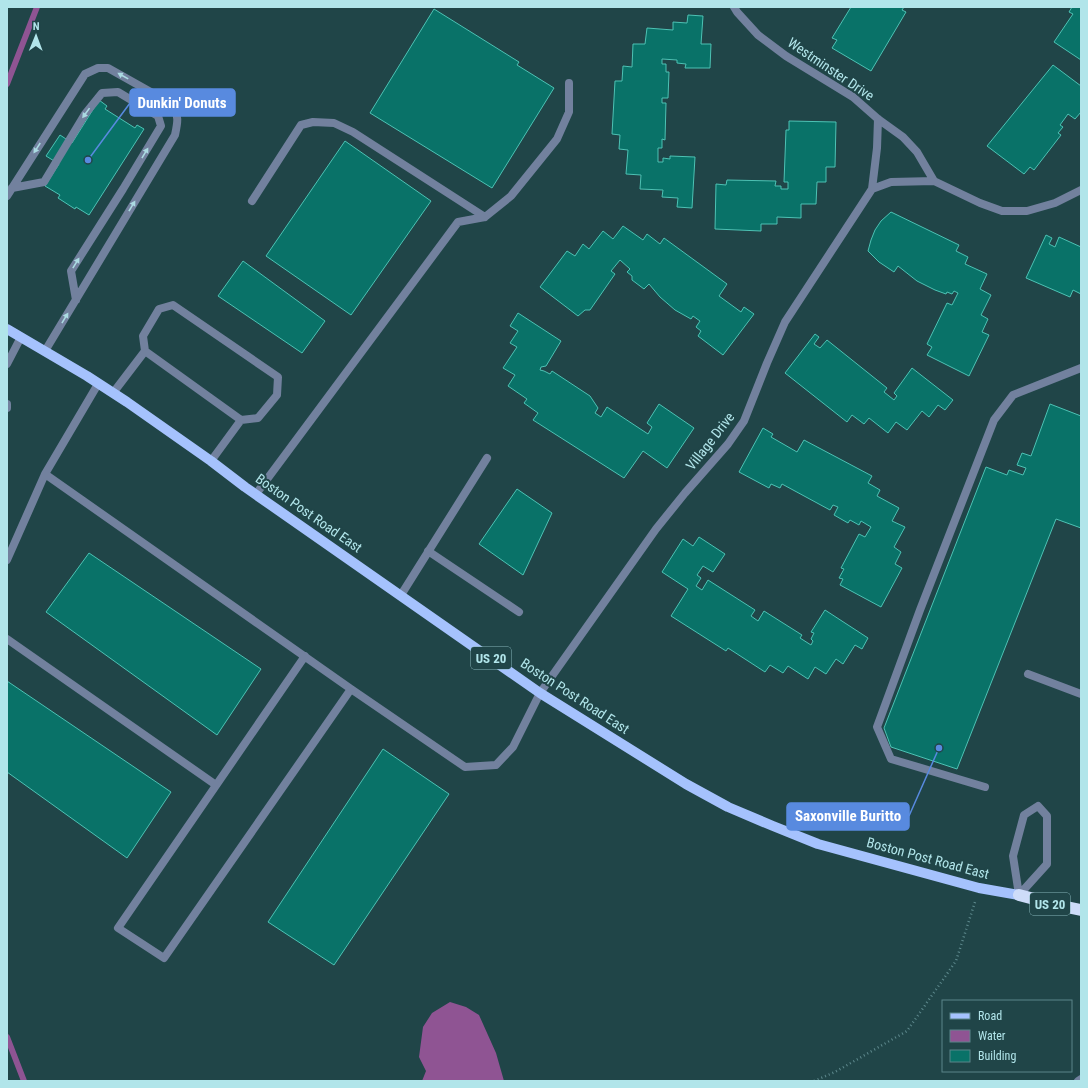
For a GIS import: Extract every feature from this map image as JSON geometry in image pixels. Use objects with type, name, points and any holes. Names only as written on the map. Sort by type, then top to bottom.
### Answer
[{"type":"highway","name":"Boston Post Road East","points":[[1019,895],[1056,906],[1081,910]]},
{"type":"main road","name":"Boston Post Road East","points":[[7,329],[113,393],[540,693],[603,734],[686,784],[728,807],[818,844],[979,888],[1019,895]]},
{"type":"street","name":"Westminster Drive","points":[[734,7],[758,35],[786,56],[853,97],[903,137],[917,152],[934,181]]},
{"type":"street","points":[[7,196],[85,74],[98,68],[108,68],[172,104],[177,113],[178,121],[175,135],[45,351]]},
{"type":"street","points":[[256,494],[458,222],[485,217],[511,196],[557,139],[569,112],[569,83]]},
{"type":"street","points":[[12,188],[44,182],[85,114],[102,93],[118,92],[158,116],[161,126],[71,271],[76,300]]},
{"type":"street","name":"Village Drive","points":[[45,474],[351,689],[465,767],[496,765],[513,747],[540,693],[656,529],[728,444],[744,421],[785,322],[872,189],[877,148],[878,118]]},
{"type":"street","points":[[252,201],[301,125],[313,122],[334,123],[353,132],[485,217]]},
{"type":"street","points":[[872,189],[891,182],[934,181],[980,203],[1002,211],[1028,211],[1056,203],[1081,190]]},
{"type":"street","points":[[113,393],[145,351],[143,336],[159,309],[173,305],[278,377],[277,395],[258,418],[241,420],[145,351]]},
{"type":"street","points":[[7,364],[21,337]]},
{"type":"street","points":[[985,787],[891,759],[877,726],[920,610],[994,420],[1013,395],[1081,368]]},
{"type":"street","points":[[7,560],[45,474],[98,384]]},
{"type":"street","points":[[211,461],[241,420]]},
{"type":"street","points":[[401,595],[487,458]]},
{"type":"street","points":[[428,552],[519,612]]},
{"type":"street","points":[[7,639],[216,785]]},
{"type":"street","points":[[305,656],[118,928],[164,958],[351,689]]},
{"type":"street","points":[[1028,674],[1081,694]]},
{"type":"street","points":[[1038,806],[1047,816],[1047,864],[1019,895],[1013,856],[1024,815],[1038,806]]},
{"type":"path","points":[[814,1081],[835,1072],[907,1031],[956,961],[979,888]]},
{"type":"water","points":[[450,1002],[466,1007],[479,1015],[496,1053],[504,1081],[422,1081],[426,1071],[419,1057],[423,1027],[432,1013]]},
{"type":"building","points":[[851,7],[904,7],[902,10],[906,12],[871,71],[832,48],[837,40],[832,38]]},
{"type":"building","points":[[1072,7],[1081,7],[1081,60],[1054,42],[1073,14],[1069,12]]},
{"type":"building","points":[[434,9],[519,62],[517,65],[554,88],[492,188],[370,113]]},
{"type":"building","points":[[688,15],[703,16],[701,44],[711,44],[710,68],[685,68],[686,64],[677,63],[677,60],[662,59],[662,64],[666,64],[666,72],[669,72],[668,98],[662,98],[662,103],[666,103],[665,140],[662,139],[662,148],[658,148],[658,162],[663,162],[663,158],[670,159],[670,156],[695,157],[692,208],[677,207],[678,198],[662,197],[663,190],[640,189],[641,175],[626,174],[628,150],[619,149],[620,135],[612,134],[615,81],[622,81],[623,66],[632,67],[633,44],[645,44],[647,28],[673,30],[673,22],[687,23]]},
{"type":"building","points":[[1053,65],[1081,86],[1081,112],[1075,119],[1068,114],[1060,125],[1063,127],[1058,133],[1061,135],[1034,170],[1030,167],[1024,174],[987,146]]},
{"type":"building","points":[[99,100],[107,106],[105,109],[135,128],[137,125],[144,129],[89,215],[76,207],[75,209],[58,198],[60,195],[45,186],[59,164],[46,156],[60,135],[72,143]]},
{"type":"building","points":[[789,121],[836,122],[835,167],[826,167],[826,182],[817,182],[816,204],[801,204],[801,218],[777,217],[777,224],[761,224],[761,231],[715,229],[716,184],[726,185],[727,180],[776,181],[775,186],[781,186],[781,189],[788,189],[788,182],[784,182],[786,130],[789,130]]},
{"type":"building","points":[[345,141],[431,201],[351,315],[266,256]]},
{"type":"building","points":[[891,212],[959,245],[956,251],[968,257],[965,264],[987,274],[980,289],[991,295],[981,315],[988,319],[982,332],[989,335],[969,376],[927,355],[932,347],[927,344],[947,303],[952,305],[958,293],[954,291],[952,294],[947,292],[946,294],[935,290],[917,281],[898,266],[894,272],[879,262],[868,251],[875,230],[881,221]]},
{"type":"building","points":[[623,226],[643,240],[647,234],[660,244],[664,238],[727,284],[719,296],[741,312],[744,307],[754,314],[723,355],[698,336],[701,331],[696,327],[700,321],[693,316],[691,319],[675,310],[660,297],[649,284],[644,289],[632,280],[632,276],[627,272],[630,269],[620,260],[611,271],[615,274],[590,310],[585,310],[578,316],[540,287],[567,251],[575,256],[583,244],[589,249],[603,231],[613,239]]},
{"type":"building","points":[[1046,235],[1052,238],[1049,244],[1055,247],[1059,237],[1081,247],[1081,294],[1073,290],[1070,297],[1026,278]]},
{"type":"building","points":[[243,261],[325,321],[302,353],[218,296]]},
{"type":"building","points":[[518,313],[561,341],[546,366],[541,367],[540,370],[550,374],[552,371],[590,396],[598,408],[595,413],[601,417],[607,407],[648,434],[652,427],[647,423],[659,404],[694,428],[667,468],[643,451],[624,478],[533,420],[538,413],[524,403],[527,399],[508,386],[515,375],[503,368],[517,347],[510,343],[518,331],[510,326]]},
{"type":"building","points":[[815,334],[819,337],[814,344],[820,348],[827,340],[887,388],[884,392],[894,400],[897,396],[894,393],[912,368],[953,400],[945,410],[938,405],[929,417],[922,411],[907,430],[896,422],[888,433],[869,418],[864,424],[852,415],[847,422],[785,373]]},
{"type":"building","points":[[1050,404],[1081,416],[1081,528],[1056,519],[957,769],[891,747],[884,728],[986,467],[1007,475],[1009,470],[1023,475],[1026,468],[1017,465],[1022,453],[1031,456]]},
{"type":"building","points":[[763,428],[773,434],[771,437],[797,452],[804,440],[872,476],[868,483],[880,490],[877,496],[899,508],[892,521],[905,527],[894,547],[901,552],[895,564],[902,568],[881,607],[840,585],[843,579],[839,578],[844,569],[841,568],[859,534],[865,537],[871,527],[861,521],[859,525],[850,520],[848,523],[834,515],[838,507],[833,505],[830,510],[782,484],[780,488],[771,484],[769,488],[739,472]]},
{"type":"building","points":[[517,489],[552,513],[523,575],[479,544]]},
{"type":"building","points":[[699,537],[725,554],[713,572],[703,566],[697,575],[701,578],[696,586],[702,590],[708,580],[755,610],[751,616],[758,621],[764,611],[802,635],[800,638],[811,645],[813,641],[811,639],[814,633],[811,632],[825,610],[868,638],[862,649],[855,645],[843,664],[836,659],[826,674],[815,667],[808,679],[788,666],[783,673],[770,665],[765,672],[728,648],[726,651],[671,616],[688,589],[662,572],[683,539],[693,546]]},
{"type":"building","points":[[89,553],[261,669],[217,735],[46,612]]},
{"type":"building","points":[[7,681],[171,792],[127,858],[7,772]]},
{"type":"building","points":[[383,749],[449,794],[334,965],[268,922]]},
{"type":"waterway","points":[[7,84],[37,7]]},
{"type":"waterway","points":[[7,1037],[24,1081]]},
{"type":"place","name":"Dunkin' Donuts","points":[[88,160]]},
{"type":"place","name":"Saxonville Buritto","points":[[939,748]]}]
